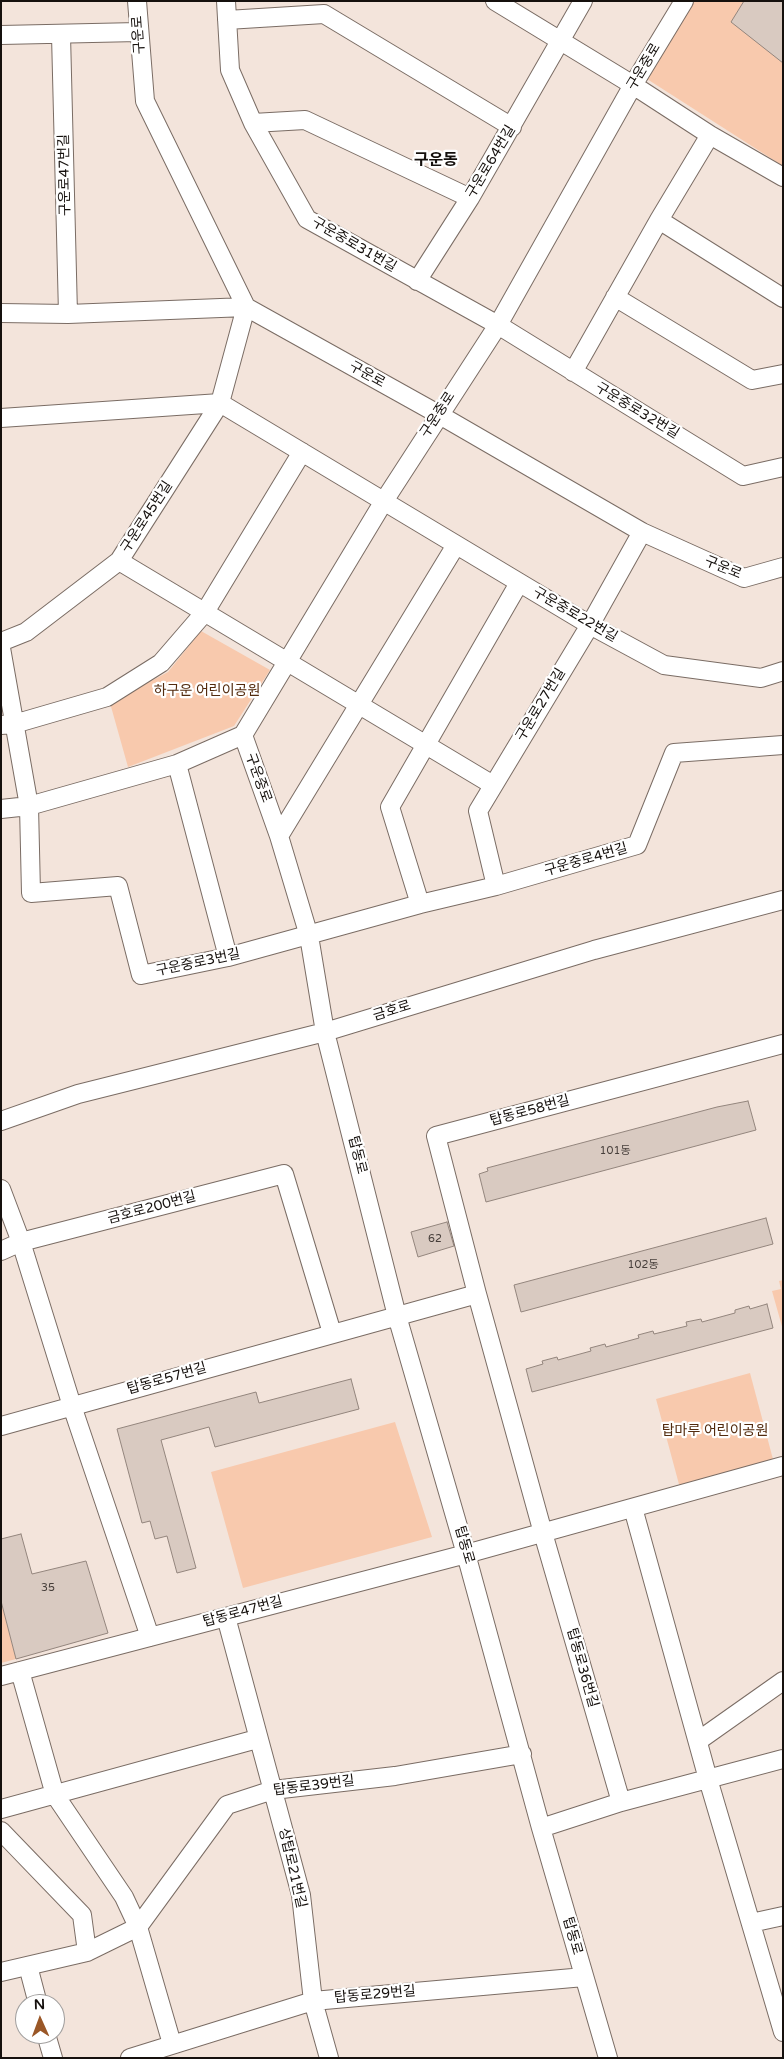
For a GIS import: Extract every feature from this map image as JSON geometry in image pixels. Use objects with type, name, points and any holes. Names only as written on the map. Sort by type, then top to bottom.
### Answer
[{"type":"street","name":"구운로","points":[[137,1],[144,101],[246,307],[438,414],[642,532],[744,578],[783,567]]},
{"type":"street","name":"구운중로31번길","points":[[226,1],[230,70],[253,123],[307,219],[498,324]]},
{"type":"street","name":"구운로64번길","points":[[418,281],[512,127],[583,1]]},
{"type":"street","name":"구운중로","points":[[325,1032],[308,936],[279,836],[243,735],[384,501],[438,414],[498,324],[633,85],[684,1]]},
{"type":"street","points":[[497,2],[633,85],[710,136],[783,178]]},
{"type":"street","points":[[227,20],[324,14],[512,127]]},
{"type":"street","points":[[1,35],[138,32]]},
{"type":"street","name":"구운로47번길","points":[[61,35],[68,314]]},
{"type":"street","points":[[253,123],[305,120],[470,198]]},
{"type":"street","points":[[573,372],[659,220],[710,136]]},
{"type":"street","points":[[659,220],[783,298]]},
{"type":"street","points":[[615,297],[752,380],[783,374]]},
{"type":"street","points":[[1,313],[68,314],[246,307]]},
{"type":"street","name":"구운로45번길","points":[[1,642],[26,632],[119,561],[220,403],[246,307]]},
{"type":"street","name":"구운중로32번길","points":[[498,324],[744,476],[783,467]]},
{"type":"street","points":[[1,418],[220,403]]},
{"type":"street","name":"구운중로22번길","points":[[220,403],[590,625],[664,665],[761,678],[783,672]]},
{"type":"street","points":[[8,724],[107,697],[161,663],[205,612],[302,452]]},
{"type":"street","name":"구운로27번길","points":[[496,886],[478,812],[590,625],[642,532]]},
{"type":"street","points":[[279,836],[456,545]]},
{"type":"street","points":[[119,561],[493,785]]},
{"type":"street","points":[[420,904],[390,807],[519,583]]},
{"type":"street","points":[[1,648],[8,724],[29,806]]},
{"type":"street","points":[[1,809],[29,806],[177,764],[243,735]]},
{"type":"street","name":"구운중로4번길","points":[[308,936],[420,904],[496,886],[637,845],[674,753],[783,745]]},
{"type":"street","points":[[177,764],[228,957]]},
{"type":"street","name":"구운중로3번길","points":[[29,806],[31,893],[118,886],[141,975],[228,957],[308,936]]},
{"type":"street","name":"금호로","points":[[1,1121],[78,1094],[325,1032],[594,950],[783,900]]},
{"type":"street","name":"탑동로","points":[[325,1032],[397,1316],[466,1554],[541,1828],[608,2058]]},
{"type":"street","name":"탑동로58번길","points":[[516,1434],[436,1136],[783,1044]]},
{"type":"street","name":"금호로200번길","points":[[1,1251],[21,1242],[284,1174],[332,1333]]},
{"type":"street","points":[[1,1188],[21,1242],[72,1406],[150,1637]]},
{"type":"street","points":[[397,1316],[477,1294]]},
{"type":"street","name":"탑동로57번길","points":[[1,1426],[397,1316]]},
{"type":"street","name":"탑동로36번길","points":[[516,1434],[621,1802]]},
{"type":"street","name":"탑동로47번길","points":[[1,1676],[466,1554],[783,1466]]},
{"type":"street","points":[[634,1508],[708,1779],[783,2032]]},
{"type":"street","name":"상탑로21번길","points":[[226,1617],[257,1739],[273,1790],[301,1895],[313,2001],[329,2058]]},
{"type":"street","points":[[20,1671],[55,1795],[124,1897],[138,1927],[172,2044]]},
{"type":"street","points":[[698,1741],[783,1681]]},
{"type":"street","points":[[1,1809],[257,1739]]},
{"type":"street","name":"탑동로39번길","points":[[2,1971],[87,1952],[138,1927],[228,1804],[273,1790],[395,1776],[522,1754]]},
{"type":"street","points":[[541,1828],[621,1802],[783,1759]]},
{"type":"street","points":[[1,1831],[82,1915],[87,1952]]},
{"type":"street","points":[[750,1924],[783,1916]]},
{"type":"street","points":[[28,1966],[35,1994]]},
{"type":"street","name":"탑동로29번길","points":[[130,2058],[313,2001],[584,1977]]},
{"type":"street","points":[[49,2044],[53,2058]]},
{"type":"green space","points":[[694,1],[783,1],[783,166],[647,79]]},
{"type":"green space","name":"하구운 어린이공원","points":[[201,631],[270,670],[234,726],[128,767],[110,703],[168,672]]},
{"type":"green space","points":[[783,1280],[783,1330],[772,1291],[781,1289],[779,1281]]},
{"type":"green space","name":"탑마루 어린이공원","points":[[750,1373],[774,1463],[680,1488],[656,1399]]},
{"type":"green space","points":[[395,1422],[432,1537],[243,1588],[211,1472]]},
{"type":"green space","points":[[1,1601],[16,1659],[1,1663]]},
{"type":"building","points":[[744,1],[783,1],[783,63],[731,22]]},
{"type":"building","points":[[748,1101],[756,1130],[486,1202],[479,1174],[488,1171],[487,1168],[717,1107]]},
{"type":"building","points":[[766,1218],[773,1244],[521,1312],[514,1285]]},
{"type":"building","points":[[447,1222],[454,1246],[418,1257],[411,1232]]},
{"type":"building","points":[[767,1304],[773,1328],[532,1392],[526,1369],[543,1364],[542,1361],[557,1357],[558,1360],[591,1351],[590,1348],[605,1344],[606,1347],[639,1338],[638,1335],[653,1331],[654,1334],[687,1326],[686,1322],[701,1319],[702,1322],[735,1313],[735,1310],[749,1306],[750,1309]]},
{"type":"building","points":[[351,1379],[359,1409],[215,1447],[209,1427],[161,1440],[196,1568],[177,1573],[167,1536],[155,1539],[150,1521],[142,1523],[117,1429],[256,1392],[259,1403]]},
{"type":"building","points":[[21,1534],[32,1574],[86,1561],[108,1633],[16,1659],[1,1601],[1,1539]]},
{"type":"district","name":"구운동","points":[[436,161]]}]
